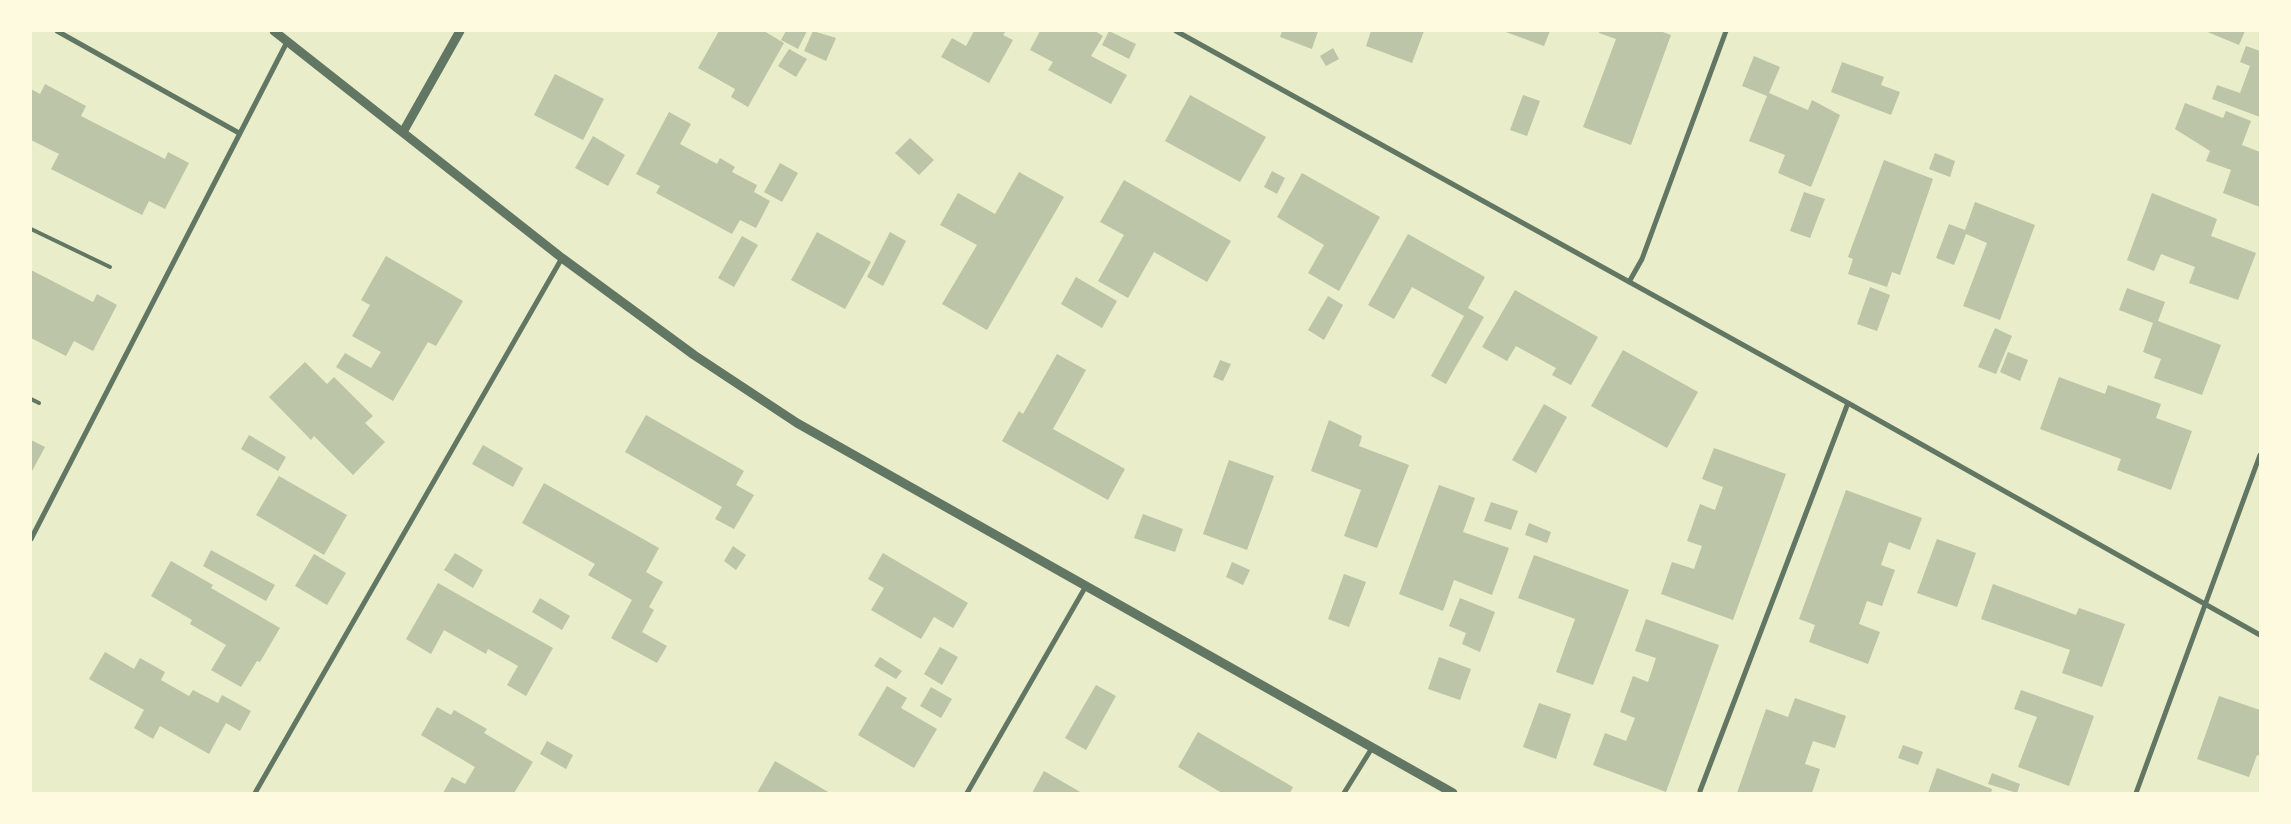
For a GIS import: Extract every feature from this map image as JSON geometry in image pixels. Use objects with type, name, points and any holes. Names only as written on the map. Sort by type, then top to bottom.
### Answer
[{"type":"street","points":[[57,31],[239,133]]},
{"type":"street","points":[[274,31],[562,258],[694,355],[798,422],[1453,793]]},
{"type":"street","points":[[403,132],[460,31]]},
{"type":"street","points":[[1176,31],[1848,403],[2260,634]]},
{"type":"street","points":[[1629,282],[1642,259],[1726,31]]},
{"type":"street","points":[[31,539],[287,42]]},
{"type":"street","points":[[255,793],[562,258]]},
{"type":"street","points":[[1700,791],[1848,403]]},
{"type":"street","points":[[2136,793],[2260,455]]},
{"type":"street","points":[[967,793],[1086,586]]},
{"type":"street","points":[[1344,793],[1372,748]]},
{"type":"lane","points":[[31,229],[110,267]]},
{"type":"lane","points":[[31,399],[39,403]]},
{"type":"building","points":[[719,31],[764,31],[784,43],[748,107],[731,97],[735,89],[698,68]]},
{"type":"building","points":[[786,31],[807,31],[798,49],[781,40]]},
{"type":"building","points":[[813,31],[836,38],[826,61],[804,51]]},
{"type":"building","points":[[974,31],[1006,31],[1003,35],[1013,40],[989,83],[941,57],[952,38],[966,46]]},
{"type":"building","points":[[1040,31],[1095,31],[1103,36],[1091,56],[1127,75],[1111,104],[1048,70],[1053,62],[1030,50]]},
{"type":"building","points":[[1109,31],[1136,44],[1129,59],[1102,45]]},
{"type":"building","points":[[1282,31],[1318,31],[1312,49],[1280,37]]},
{"type":"building","points":[[1371,31],[1424,31],[1412,63],[1366,46]]},
{"type":"building","points":[[1503,31],[1550,31],[1544,46]]},
{"type":"building","points":[[1600,31],[1660,31],[1671,35],[1631,145],[1583,127],[1616,39],[1599,33]]},
{"type":"building","points":[[2205,31],[2245,31],[2239,45]]},
{"type":"building","points":[[2246,46],[2260,51],[2260,117],[2212,99],[2217,85],[2240,93],[2250,66],[2240,62]]},
{"type":"building","points":[[1333,48],[1339,59],[1326,66],[1320,56]]},
{"type":"building","points":[[789,49],[807,59],[796,77],[778,66]]},
{"type":"building","points":[[1754,56],[1780,67],[1769,93],[1808,110],[1812,100],[1840,115],[1811,187],[1778,173],[1785,155],[1749,141],[1767,96],[1742,86]]},
{"type":"building","points":[[1842,62],[1884,77],[1881,85],[1900,92],[1891,115],[1831,92]]},
{"type":"building","points":[[555,74],[604,99],[583,140],[534,115]]},
{"type":"building","points":[[45,84],[86,106],[81,116],[165,159],[168,152],[189,163],[165,209],[149,201],[142,215],[51,169],[59,154],[31,140],[31,89],[40,94]]},
{"type":"building","points":[[1190,95],[1266,137],[1240,182],[1165,141]]},
{"type":"building","points":[[1523,95],[1540,101],[1527,136],[1510,130]]},
{"type":"building","points":[[2185,103],[2223,118],[2226,111],[2251,121],[2242,145],[2260,152],[2260,207],[2223,193],[2231,170],[2206,161],[2210,151],[2175,129]]},
{"type":"building","points":[[669,112],[691,124],[680,144],[717,164],[720,158],[735,167],[732,172],[757,185],[754,192],[770,201],[756,228],[740,220],[732,234],[656,193],[660,186],[636,174]]},
{"type":"building","points":[[593,136],[625,155],[608,186],[575,168]]},
{"type":"building","points":[[910,138],[934,160],[919,175],[895,153]]},
{"type":"building","points":[[1935,153],[1955,161],[1950,177],[1929,169]]},
{"type":"building","points":[[1884,160],[1933,179],[1900,275],[1892,272],[1887,287],[1848,274],[1853,259],[1848,257]]},
{"type":"building","points":[[780,163],[798,173],[782,202],[764,192]]},
{"type":"building","points":[[1272,171],[1285,178],[1277,194],[1264,187]]},
{"type":"building","points":[[1019,172],[1064,197],[987,330],[942,304],[977,245],[940,225],[958,193],[995,214]]},
{"type":"building","points":[[1302,173],[1380,217],[1339,291],[1308,273],[1324,245],[1277,217]]},
{"type":"building","points":[[1124,180],[1231,241],[1207,282],[1154,252],[1128,298],[1098,281],[1124,235],[1100,222]]},
{"type":"building","points":[[1804,192],[1825,199],[1810,238],[1790,231]]},
{"type":"building","points":[[2152,193],[2217,219],[2211,236],[2256,253],[2238,300],[2189,283],[2195,267],[2161,254],[2154,271],[2127,260]]},
{"type":"building","points":[[1975,202],[2035,225],[2000,320],[1963,306],[1987,243],[1966,234],[1954,265],[1936,258],[1949,224],[1965,230]]},
{"type":"building","points":[[817,232],[871,262],[845,309],[791,280]]},
{"type":"building","points":[[890,232],[906,241],[883,286],[867,277]]},
{"type":"building","points":[[1408,234],[1485,277],[1468,308],[1484,317],[1446,384],[1431,376],[1464,316],[1412,287],[1394,319],[1368,305]]},
{"type":"building","points":[[742,236],[758,245],[734,287],[718,278]]},
{"type":"building","points":[[386,256],[463,301],[436,346],[428,342],[393,401],[336,367],[345,353],[371,368],[381,352],[352,336],[370,305],[361,300]]},
{"type":"building","points":[[31,270],[93,302],[97,294],[117,305],[93,351],[74,341],[66,356],[31,338]]},
{"type":"building","points":[[1076,277],[1117,301],[1102,328],[1061,304]]},
{"type":"building","points":[[1870,287],[1890,295],[1877,331],[1857,324]]},
{"type":"building","points":[[2127,288],[2165,302],[2158,321],[2221,345],[2202,395],[2154,378],[2161,359],[2143,352],[2153,323],[2119,310]]},
{"type":"building","points":[[1515,290],[1598,337],[1571,385],[1552,375],[1556,368],[1516,346],[1507,361],[1482,347]]},
{"type":"building","points":[[1328,296],[1343,305],[1324,340],[1308,330]]},
{"type":"building","points":[[1995,328],[2012,336],[1996,374],[1978,367]]},
{"type":"building","points":[[1623,350],[1698,392],[1667,448],[1591,406]]},
{"type":"building","points":[[2008,352],[2028,360],[2020,381],[2000,372]]},
{"type":"building","points":[[1057,354],[1086,370],[1053,429],[1125,469],[1108,500],[1002,441],[1019,411],[1023,414]]},
{"type":"building","points":[[1220,360],[1231,364],[1223,381],[1213,377]]},
{"type":"building","points":[[305,362],[327,384],[334,377],[373,416],[365,423],[385,442],[353,475],[314,436],[311,440],[269,397]]},
{"type":"building","points":[[2059,377],[2105,394],[2108,385],[2161,404],[2156,418],[2192,431],[2171,490],[2117,470],[2121,459],[2040,429]]},
{"type":"building","points":[[1544,404],[1567,417],[1536,473],[1512,460]]},
{"type":"building","points":[[646,415],[744,471],[736,485],[754,495],[734,529],[715,519],[722,507],[625,452]]},
{"type":"building","points":[[1329,420],[1362,436],[1359,446],[1409,465],[1377,548],[1344,536],[1361,490],[1311,471]]},
{"type":"building","points":[[249,435],[286,457],[278,471],[241,449]]},
{"type":"building","points":[[31,440],[45,447],[31,473]]},
{"type":"building","points":[[483,445],[523,468],[513,487],[472,464]]},
{"type":"building","points":[[1714,448],[1786,474],[1733,620],[1661,594],[1672,562],[1694,569],[1702,546],[1687,541],[1700,504],[1715,510],[1723,487],[1702,479]]},
{"type":"building","points":[[1229,460],[1274,476],[1247,550],[1203,534]]},
{"type":"building","points":[[279,476],[347,515],[324,555],[256,515]]},
{"type":"building","points":[[544,483],[659,548],[646,572],[663,582],[649,607],[654,610],[642,632],[667,646],[657,663],[611,638],[632,600],[588,575],[595,564],[522,523]]},
{"type":"building","points":[[1439,485],[1475,498],[1463,532],[1509,548],[1492,595],[1454,580],[1443,611],[1399,594]]},
{"type":"building","points":[[1846,490],[1922,518],[1910,550],[1889,542],[1881,565],[1895,570],[1882,606],[1867,601],[1859,624],[1880,632],[1868,664],[1809,642],[1815,625],[1799,619]]},
{"type":"building","points":[[1491,502],[1518,511],[1511,530],[1484,521]]},
{"type":"building","points":[[1143,514],[1183,529],[1175,552],[1134,538]]},
{"type":"building","points":[[1529,523],[1551,532],[1547,543],[1525,535]]},
{"type":"building","points":[[1937,539],[1976,553],[1957,607],[1917,593]]},
{"type":"building","points":[[733,546],[746,555],[736,570],[724,561]]},
{"type":"building","points":[[211,550],[275,585],[266,601],[203,566]]},
{"type":"building","points":[[455,553],[483,570],[473,588],[444,570]]},
{"type":"building","points":[[883,553],[968,603],[953,628],[934,617],[921,639],[871,610],[884,588],[868,579]]},
{"type":"building","points":[[314,554],[346,573],[327,605],[295,586]]},
{"type":"building","points":[[1534,555],[1629,590],[1593,685],[1556,672],[1575,619],[1518,598]]},
{"type":"building","points":[[171,561],[213,585],[211,588],[280,628],[260,662],[257,661],[241,687],[211,670],[226,645],[190,624],[192,620],[151,596]]},
{"type":"building","points":[[1232,562],[1250,570],[1243,585],[1226,577]]},
{"type":"building","points":[[1344,574],[1366,582],[1349,627],[1328,619]]},
{"type":"building","points":[[438,583],[553,648],[526,696],[507,685],[518,666],[488,649],[486,654],[444,630],[431,654],[406,639]]},
{"type":"building","points":[[1993,584],[2076,615],[2079,608],[2125,624],[2102,687],[2062,673],[2070,650],[1981,619]]},
{"type":"building","points":[[540,598],[570,616],[562,630],[532,612]]},
{"type":"building","points":[[1460,598],[1495,612],[1480,652],[1462,644],[1466,633],[1449,626]]},
{"type":"building","points":[[1646,619],[1719,645],[1666,792],[1593,765],[1605,733],[1626,741],[1635,718],[1620,712],[1633,676],[1648,682],[1656,658],[1635,651]]},
{"type":"building","points":[[940,647],[958,657],[942,685],[924,674]]},
{"type":"building","points":[[105,652],[134,669],[140,658],[165,672],[161,680],[189,696],[193,690],[218,703],[222,695],[251,711],[240,731],[226,723],[209,754],[160,726],[153,739],[134,728],[144,710],[89,679]]},
{"type":"building","points":[[880,657],[902,671],[896,679],[874,666]]},
{"type":"building","points":[[1439,657],[1471,669],[1460,700],[1428,689]]},
{"type":"building","points":[[1096,685],[1116,696],[1086,750],[1065,738]]},
{"type":"building","points":[[887,686],[907,698],[901,708],[937,729],[914,768],[858,735]]},
{"type":"building","points":[[931,687],[952,699],[941,718],[920,706]]},
{"type":"building","points":[[2021,690],[2094,716],[2069,786],[2018,767],[2037,717],[2014,709]]},
{"type":"building","points":[[2219,696],[2260,710],[2260,756],[2257,755],[2249,777],[2197,759]]},
{"type":"building","points":[[1795,698],[1846,716],[1835,748],[1813,741],[1805,764],[1820,769],[1812,793],[1737,793],[1766,709],[1788,717]]},
{"type":"building","points":[[1539,703],[1571,714],[1556,759],[1523,747]]},
{"type":"building","points":[[437,707],[451,715],[454,710],[487,729],[484,733],[533,762],[514,793],[443,793],[452,777],[465,784],[475,767],[421,735]]},
{"type":"building","points":[[1198,732],[1293,787],[1290,793],[1222,793],[1178,767]]},
{"type":"building","points":[[547,741],[573,755],[566,769],[540,754]]},
{"type":"building","points":[[1903,745],[1923,752],[1918,765],[1898,758]]},
{"type":"building","points":[[775,761],[830,793],[757,793]]},
{"type":"building","points":[[1937,768],[1992,789],[1991,793],[1928,793]]},
{"type":"building","points":[[1044,771],[1082,793],[1032,793]]},
{"type":"building","points":[[1992,773],[2020,784],[2017,793],[1988,784]]}]
